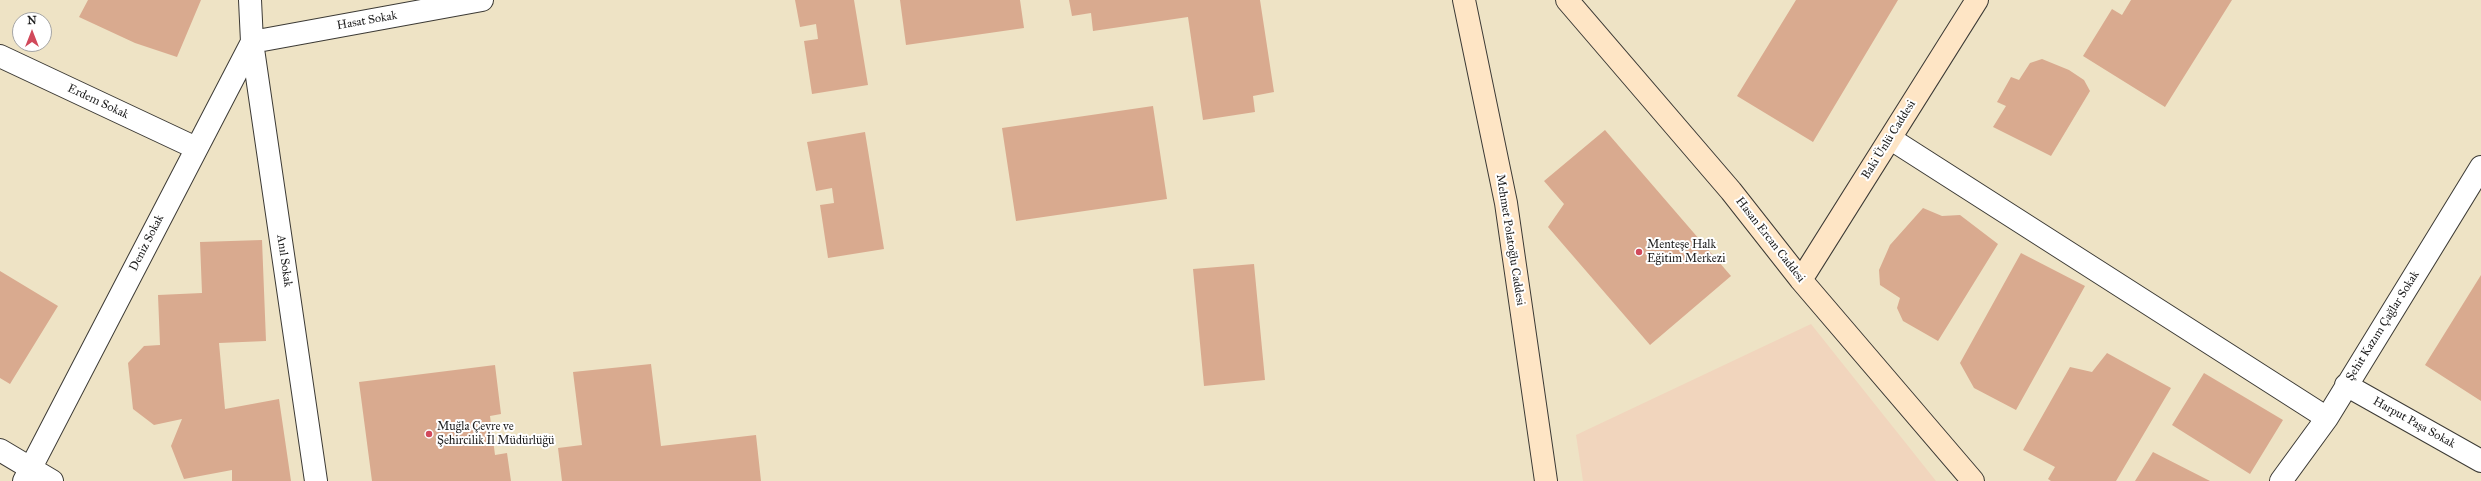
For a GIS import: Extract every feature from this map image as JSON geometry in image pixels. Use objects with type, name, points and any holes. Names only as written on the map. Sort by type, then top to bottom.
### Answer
[{"type":"street","points":[[250,0],[252,42]]},
{"type":"street","name":"Hasat Sokak","points":[[252,42],[482,0]]},
{"type":"street","name":"Mehmet Polatoğlu Caddesi","points":[[1464,0],[1506,203],[1546,481]]},
{"type":"street","name":"Hasan Ercan Caddesi","points":[[1567,0],[1731,191],[1801,280],[1973,481]]},
{"type":"street","name":"Baki Ünlü Caddesi","points":[[1801,280],[1977,0]]},
{"type":"street","name":"Deniz Sokak","points":[[27,475],[252,42]]},
{"type":"street","name":"Anıl Sokak","points":[[252,42],[316,481]]},
{"type":"street","name":"Erdem Sokak","points":[[0,56],[196,148]]},
{"type":"street","points":[[1891,139],[2327,418]]},
{"type":"street","name":"Şehit Kazım Çağlar Sokak","points":[[2281,481],[2327,418],[2481,167]]},
{"type":"street","name":"Harput Paşa Sokak","points":[[2346,385],[2481,461]]},
{"type":"street","points":[[0,450],[27,475],[52,481]]},
{"type":"shaded area","points":[[1811,324],[1936,481],[1583,481],[1576,435]]},
{"type":"building","points":[[88,0],[201,0],[177,57],[135,43],[79,17]]},
{"type":"building","points":[[795,0],[854,0],[868,85],[812,94],[804,41],[818,39],[816,24],[800,27]]},
{"type":"building","points":[[900,0],[1020,0],[1024,28],[906,45]]},
{"type":"building","points":[[1069,0],[1260,0],[1274,92],[1253,96],[1255,112],[1203,120],[1188,17],[1093,31],[1091,13],[1072,16]]},
{"type":"building","points":[[1796,0],[1898,0],[1813,142],[1737,96]]},
{"type":"building","points":[[2131,0],[2232,0],[2165,107],[2083,56],[2112,9],[2122,15]]},
{"type":"building","points":[[2042,59],[2069,70],[2084,80],[2090,91],[2051,156],[1993,127],[2006,106],[1997,102],[2011,77],[2019,80],[2030,63]]},
{"type":"building","points":[[1153,106],[1167,199],[1016,221],[1002,128]]},
{"type":"building","name":"Menteşe Halk Eğitim Merkezi","points":[[1605,130],[1731,276],[1650,345],[1548,227],[1564,204],[1544,181]]},
{"type":"building","points":[[865,132],[884,249],[828,258],[820,205],[834,203],[832,188],[816,191],[807,142]]},
{"type":"building","points":[[1923,208],[1942,216],[1960,215],[1998,244],[1938,341],[1903,321],[1897,308],[1900,298],[1880,285],[1879,270],[1890,245]]},
{"type":"building","points":[[262,240],[266,341],[219,343],[225,409],[279,399],[291,481],[232,481],[232,470],[184,479],[171,446],[182,419],[154,425],[133,409],[128,363],[144,346],[160,345],[158,295],[202,293],[200,242]]},
{"type":"building","points":[[2021,253],[2085,286],[2016,410],[1974,388],[1960,363]]},
{"type":"building","points":[[1254,264],[1265,380],[1204,386],[1193,269]]},
{"type":"building","points":[[0,271],[58,306],[10,384],[0,378]]},
{"type":"building","points":[[2481,275],[2481,401],[2425,365]]},
{"type":"building","points":[[2107,353],[2171,388],[2116,481],[2051,481],[2048,479],[2055,467],[2023,450],[2070,367],[2092,372]]},
{"type":"building","points":[[651,364],[661,446],[756,435],[761,481],[562,481],[558,448],[582,445],[573,372]]},
{"type":"building","name":"Muğla Çevre ve Şehircilik İl Müdürlüğü","points":[[495,365],[501,414],[490,416],[495,455],[507,453],[511,481],[372,481],[359,382]]},
{"type":"building","points":[[2204,373],[2283,420],[2250,474],[2172,425]]},
{"type":"building","points":[[2153,452],[2210,481],[2135,481]]},
{"type":"place","name":"Menteşe Halk Eğitim Merkezi","points":[[1639,252]]},
{"type":"place","name":"Muğla Çevre ve Şehircilik İl Müdürlüğü","points":[[429,434]]}]
